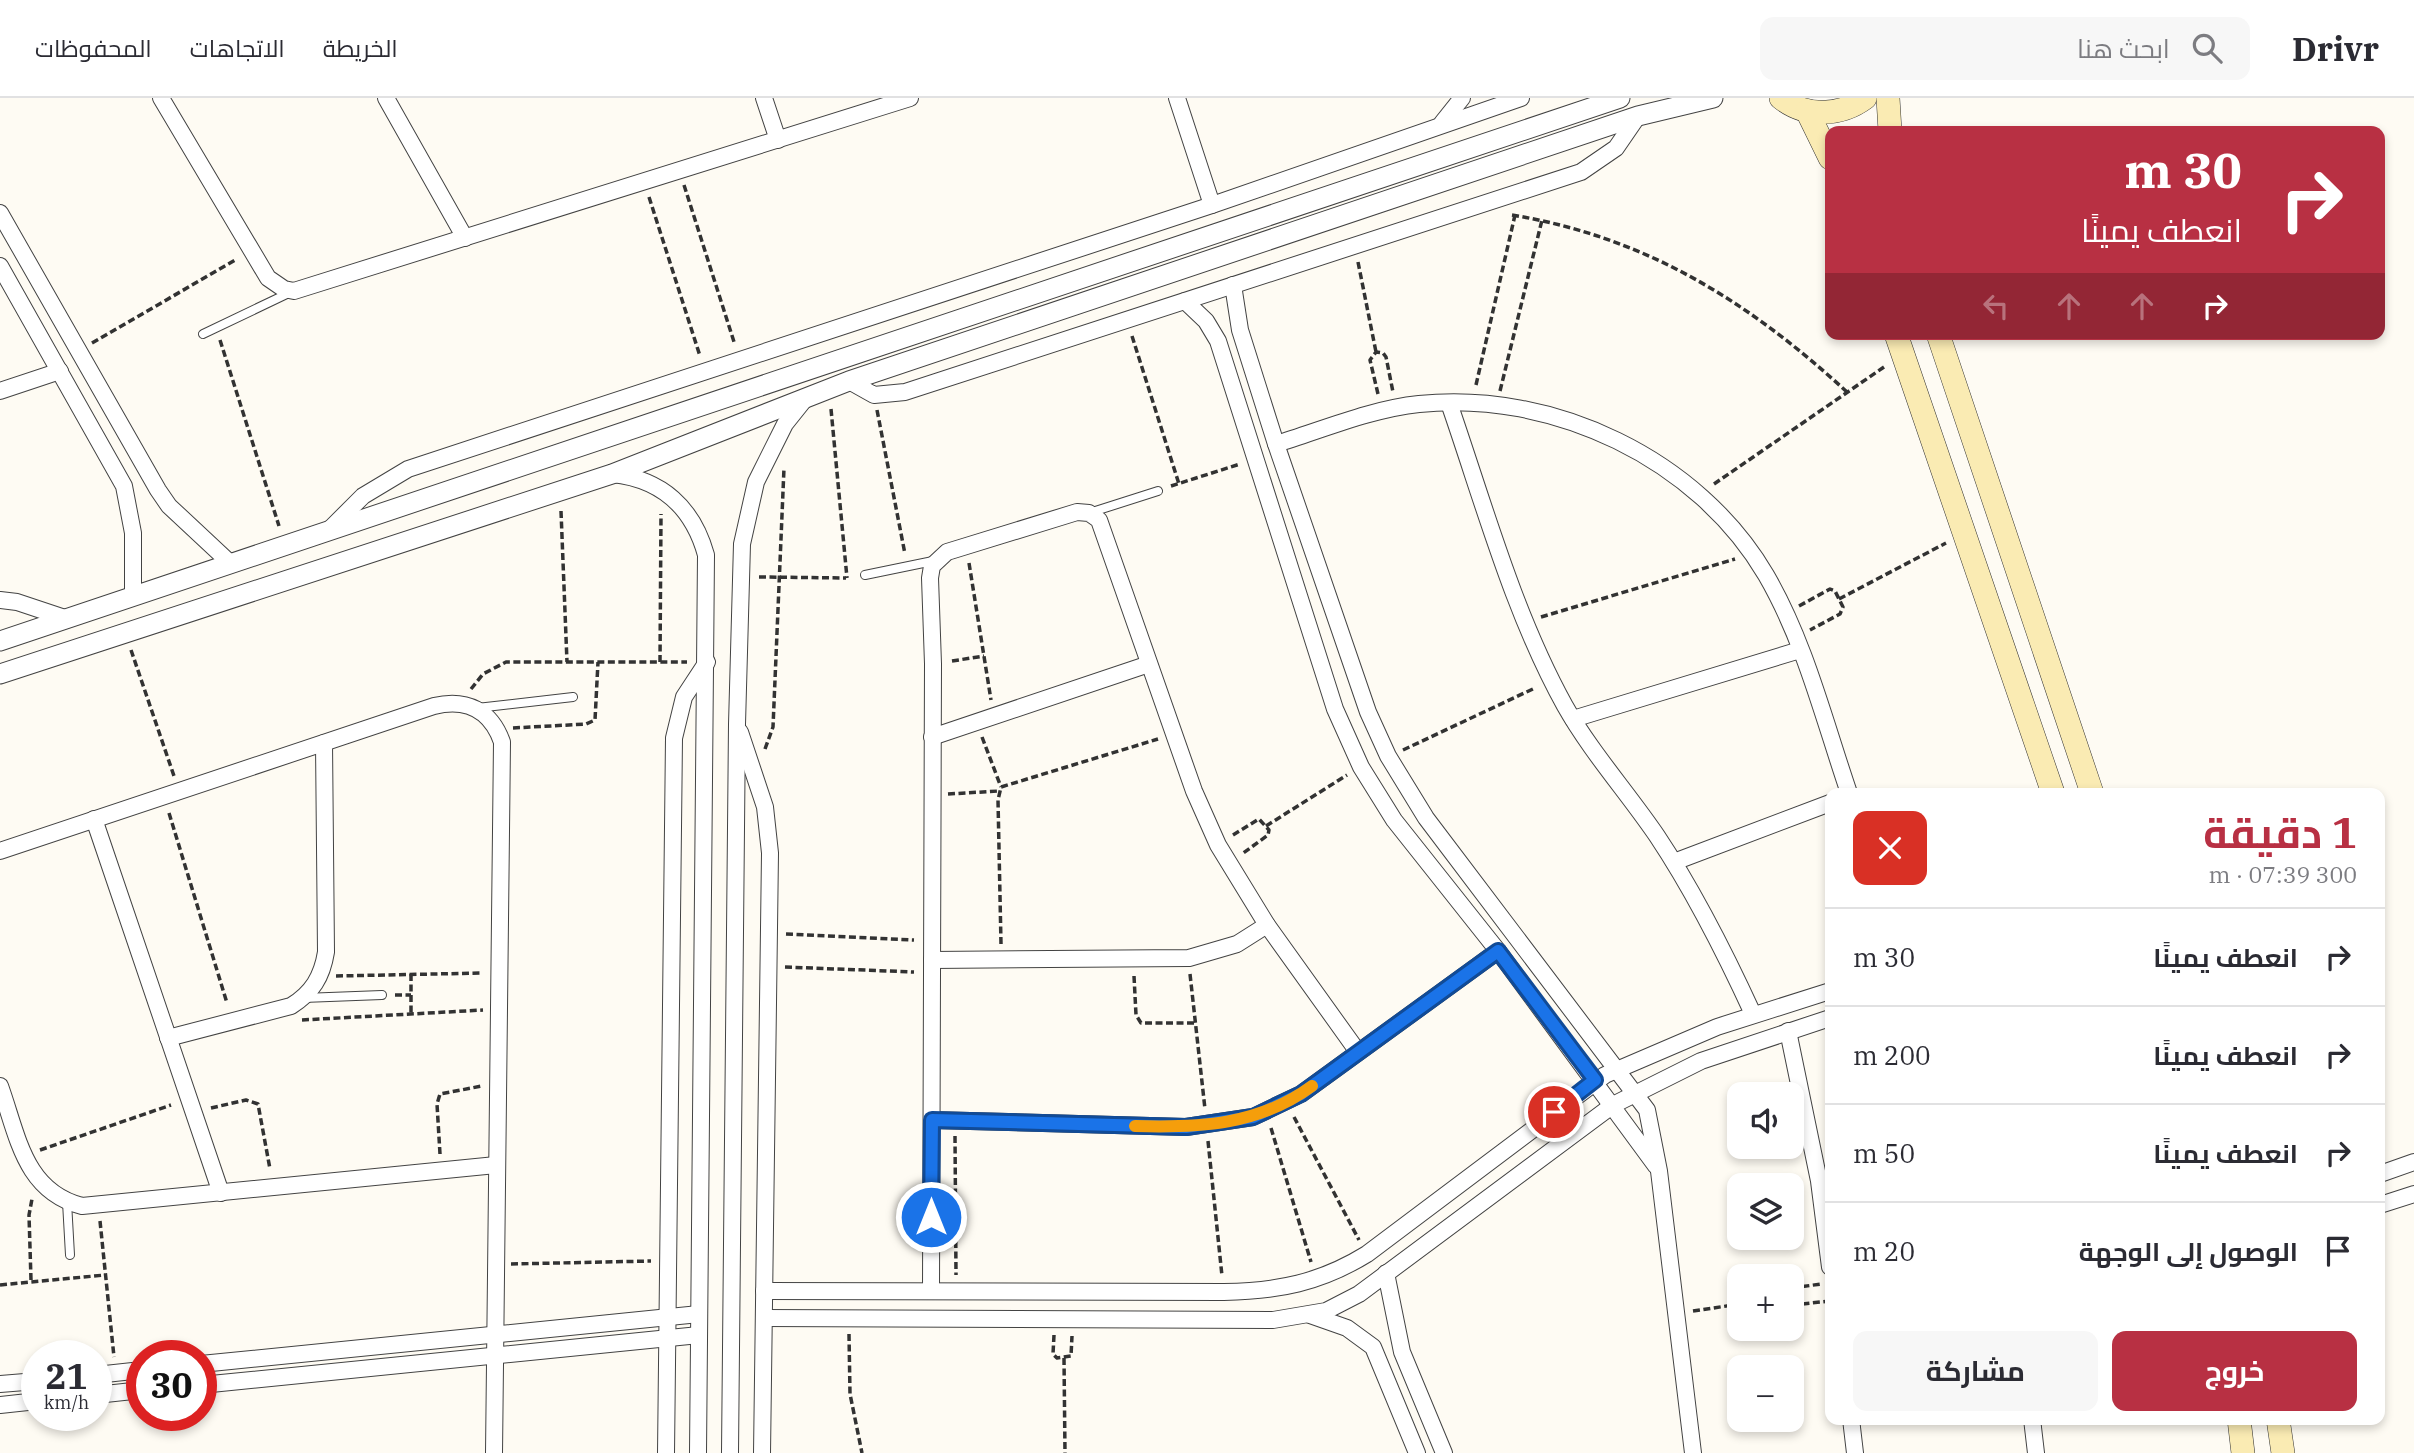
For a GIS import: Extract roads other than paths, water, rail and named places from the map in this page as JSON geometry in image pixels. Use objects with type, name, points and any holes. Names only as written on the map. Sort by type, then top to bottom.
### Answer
[{"type":"main road","points":[[1779,99],[1807,111],[1831,113],[1854,106],[1865,98]]},
{"type":"main road","points":[[1888,98],[1890,126]]},
{"type":"main road","points":[[1807,111],[1825,148]]},
{"type":"main road","points":[[1940,340],[2090,788]]},
{"type":"main road","points":[[1899,344],[2051,788]]},
{"type":"main road","points":[[2240,1425],[2243,1453]]},
{"type":"main road","points":[[2279,1425],[2283,1453]]},
{"type":"street","points":[[161,98],[268,278],[284,289],[294,291],[911,98]]},
{"type":"street","points":[[386,98],[465,238]]},
{"type":"street","points":[[764,98],[778,140]]},
{"type":"street","points":[[1177,98],[1212,205]]},
{"type":"street","points":[[1441,124],[1462,98]]},
{"type":"street","points":[[327,531],[363,496],[408,469],[1212,205],[1521,98]]},
{"type":"street","points":[[0,641],[229,562],[1620,98]]},
{"type":"street","points":[[0,674],[612,474],[849,381],[1638,116],[1713,98]]},
{"type":"street","points":[[849,381],[874,394],[905,392],[1581,172],[1616,148],[1638,116]]},
{"type":"street","points":[[0,213],[169,506],[229,562]]},
{"type":"street","points":[[0,266],[124,486],[133,525],[133,595]]},
{"type":"street","points":[[1233,285],[1240,330],[1276,444],[1368,712],[1388,756],[1412,799],[1647,1110],[1659,1171],[1693,1453]]},
{"type":"street","points":[[1185,301],[1206,321],[1218,341],[1335,709],[1361,767],[1394,820],[1498,951],[1659,1171]]},
{"type":"street","points":[[0,391],[60,371]]},
{"type":"street","points":[[730,1453],[740,577],[747,513],[756,482],[785,424],[805,399]]},
{"type":"street","points":[[1276,444],[1389,409],[1449,403],[1496,406],[1558,418],[1600,432],[1639,452],[1698,495],[1752,554],[1786,613],[1847,788]]},
{"type":"street","points":[[1449,403],[1526,622],[1552,680],[1573,719],[1674,862],[1709,922],[1753,1014]]},
{"type":"street","points":[[612,474],[646,480],[662,488],[691,517],[706,555],[698,1453]]},
{"type":"street","points":[[931,1291],[933,664],[930,578],[936,560],[947,552],[1077,512],[1089,513],[1102,525],[1194,791],[1219,845],[1267,925],[1358,1052]]},
{"type":"street","points":[[0,600],[17,602],[68,619]]},
{"type":"street","points":[[1573,719],[1798,644]]},
{"type":"street","points":[[666,1453],[674,738],[684,697],[707,662]]},
{"type":"street","points":[[932,737],[1149,664]]},
{"type":"street","points":[[0,851],[435,706],[470,706],[497,728],[502,742],[494,1453]]},
{"type":"street","points":[[737,724],[751,762],[769,830],[762,1453]]},
{"type":"street","points":[[168,1038],[277,1011],[303,998],[320,976],[326,953],[324,743]]},
{"type":"street","points":[[1674,862],[1825,805]]},
{"type":"street","points":[[94,820],[221,1193]]},
{"type":"street","points":[[932,967],[1002,960],[1133,960],[1206,955],[1237,944],[1267,925]]},
{"type":"street","points":[[932,1120],[1186,1127],[1234,1122],[1266,1112],[1286,1102],[1498,951]]},
{"type":"street","points":[[764,1291],[1271,1291],[1316,1281],[1367,1254],[1595,1080],[1753,1014],[1825,992]]},
{"type":"street","points":[[764,1318],[1273,1320],[1310,1315],[1343,1303],[1612,1105],[1701,1061],[1825,1020]]},
{"type":"street","points":[[1788,1031],[1825,1181]]},
{"type":"street","points":[[0,1086],[25,1156],[40,1184],[67,1202],[98,1206],[496,1165]]},
{"type":"street","points":[[2385,1172],[2414,1162]]},
{"type":"street","points":[[2385,1203],[2414,1194]]},
{"type":"street","points":[[1386,1273],[1402,1352],[1444,1453]]},
{"type":"street","points":[[217,1362],[699,1314]]},
{"type":"street","points":[[1310,1315],[1347,1328],[1373,1347],[1417,1453]]},
{"type":"street","points":[[217,1383],[699,1335]]},
{"type":"street","points":[[0,1384],[21,1382]]},
{"type":"street","points":[[0,1405],[21,1403]]},
{"type":"street","points":[[1852,1425],[1855,1453]]},
{"type":"street","points":[[2033,1425],[2036,1453]]},
{"type":"lane","points":[[203,334],[294,291]]},
{"type":"lane","points":[[1089,513],[1158,491]]},
{"type":"lane","points":[[865,575],[936,560]]},
{"type":"lane","points":[[470,706],[573,697]]},
{"type":"lane","points":[[303,998],[382,995]]},
{"type":"lane","points":[[67,1202],[69,1255]]}]
